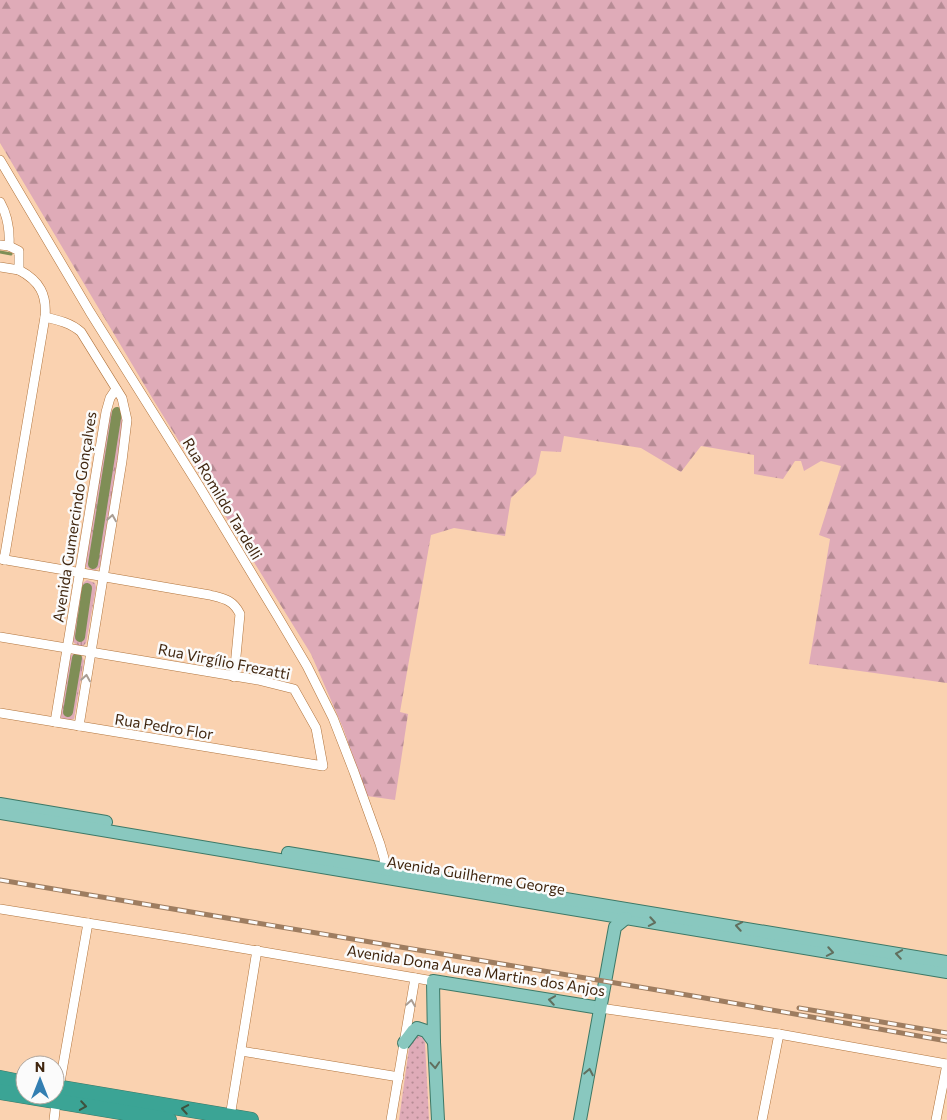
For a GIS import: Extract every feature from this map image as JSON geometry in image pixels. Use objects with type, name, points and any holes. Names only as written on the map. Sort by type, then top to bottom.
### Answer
[{"type":"highway","points":[[0,1078],[15,1080]]},
{"type":"highway","points":[[0,1092],[15,1092]]},
{"type":"highway","points":[[65,1093],[251,1120]]},
{"type":"highway","points":[[65,1094],[169,1120]]},
{"type":"main road","name":"Avenida Guilherme George","points":[[0,804],[608,915],[947,972]]},
{"type":"main road","name":"Avenida Guilherme George","points":[[0,813],[947,962]]},
{"type":"main road","points":[[608,915],[615,927]]},
{"type":"main road","points":[[580,1120],[615,927],[626,918]]},
{"type":"main road","points":[[433,981],[438,1120]]},
{"type":"main road","name":"Avenida Dona Aurea Martins dos Anjos","points":[[433,981],[600,1008]]},
{"type":"main road","points":[[404,1043],[417,1028],[426,1031],[434,1042]]},
{"type":"street","name":"Rua Romildo Tardelli","points":[[0,160],[90,312],[199,486],[307,666],[341,738],[380,844],[385,873]]},
{"type":"street","points":[[0,202],[7,218],[5,246],[19,251],[20,270]]},
{"type":"street","points":[[0,267],[20,270],[31,277],[44,296],[46,304],[2,560],[210,595],[236,605],[240,614],[240,625],[234,677]]},
{"type":"street","points":[[45,317],[64,322],[81,332],[124,405],[127,420],[79,726]]},
{"type":"street","name":"Avenida Gumercindo Gonçalves","points":[[56,722],[106,412],[110,398],[116,390]]},
{"type":"street","name":"Rua Virgílio Frezatti","points":[[0,637],[294,689],[316,728],[323,766]]},
{"type":"street","name":"Rua Pedro Flor","points":[[0,713],[323,766]]},
{"type":"street","name":"Avenida Dona Aurea Martins dos Anjos","points":[[0,910],[257,950],[433,981]]},
{"type":"street","points":[[64,1055],[88,923]]},
{"type":"street","points":[[230,1117],[257,950]]},
{"type":"street","points":[[391,1120],[415,978]]},
{"type":"street","name":"Avenida Dona Aurea Martins dos Anjos","points":[[600,1008],[779,1034],[947,1064]]},
{"type":"street","points":[[762,1120],[779,1034]]},
{"type":"street","points":[[241,1051],[398,1077]]},
{"type":"street","points":[[936,1120],[947,1064]]},
{"type":"street","points":[[54,1120],[56,1105]]},
{"type":"green space","points":[[0,0],[947,0],[947,683],[809,664],[830,539],[819,535],[841,466],[821,461],[804,471],[801,461],[795,461],[783,479],[754,474],[754,455],[701,446],[681,472],[641,448],[564,436],[561,452],[541,451],[536,474],[511,498],[505,536],[454,528],[431,535],[400,712],[408,714],[395,800],[367,796],[343,728],[311,654],[154,401],[0,143]]},
{"type":"green space","points":[[115,408],[122,409],[125,413],[100,567],[94,571],[86,567],[85,564],[109,414]]},
{"type":"green space","points":[[87,580],[95,583],[96,588],[86,643],[83,646],[78,646],[72,641],[81,587]]},
{"type":"green space","points":[[74,654],[82,656],[84,661],[74,719],[70,720],[62,719],[60,716],[69,659]]},
{"type":"green space","points":[[421,1035],[425,1043],[429,1120],[399,1120],[409,1048],[415,1036]]},
{"type":"waterway","points":[[0,252],[11,254]]},
{"type":"waterway","points":[[93,564],[117,412]]},
{"type":"waterway","points":[[80,637],[87,588]]},
{"type":"waterway","points":[[68,712],[77,658]]},
{"type":"railway","points":[[0,880],[699,997],[947,1041]]},
{"type":"railway","points":[[799,1008],[947,1033]]}]
